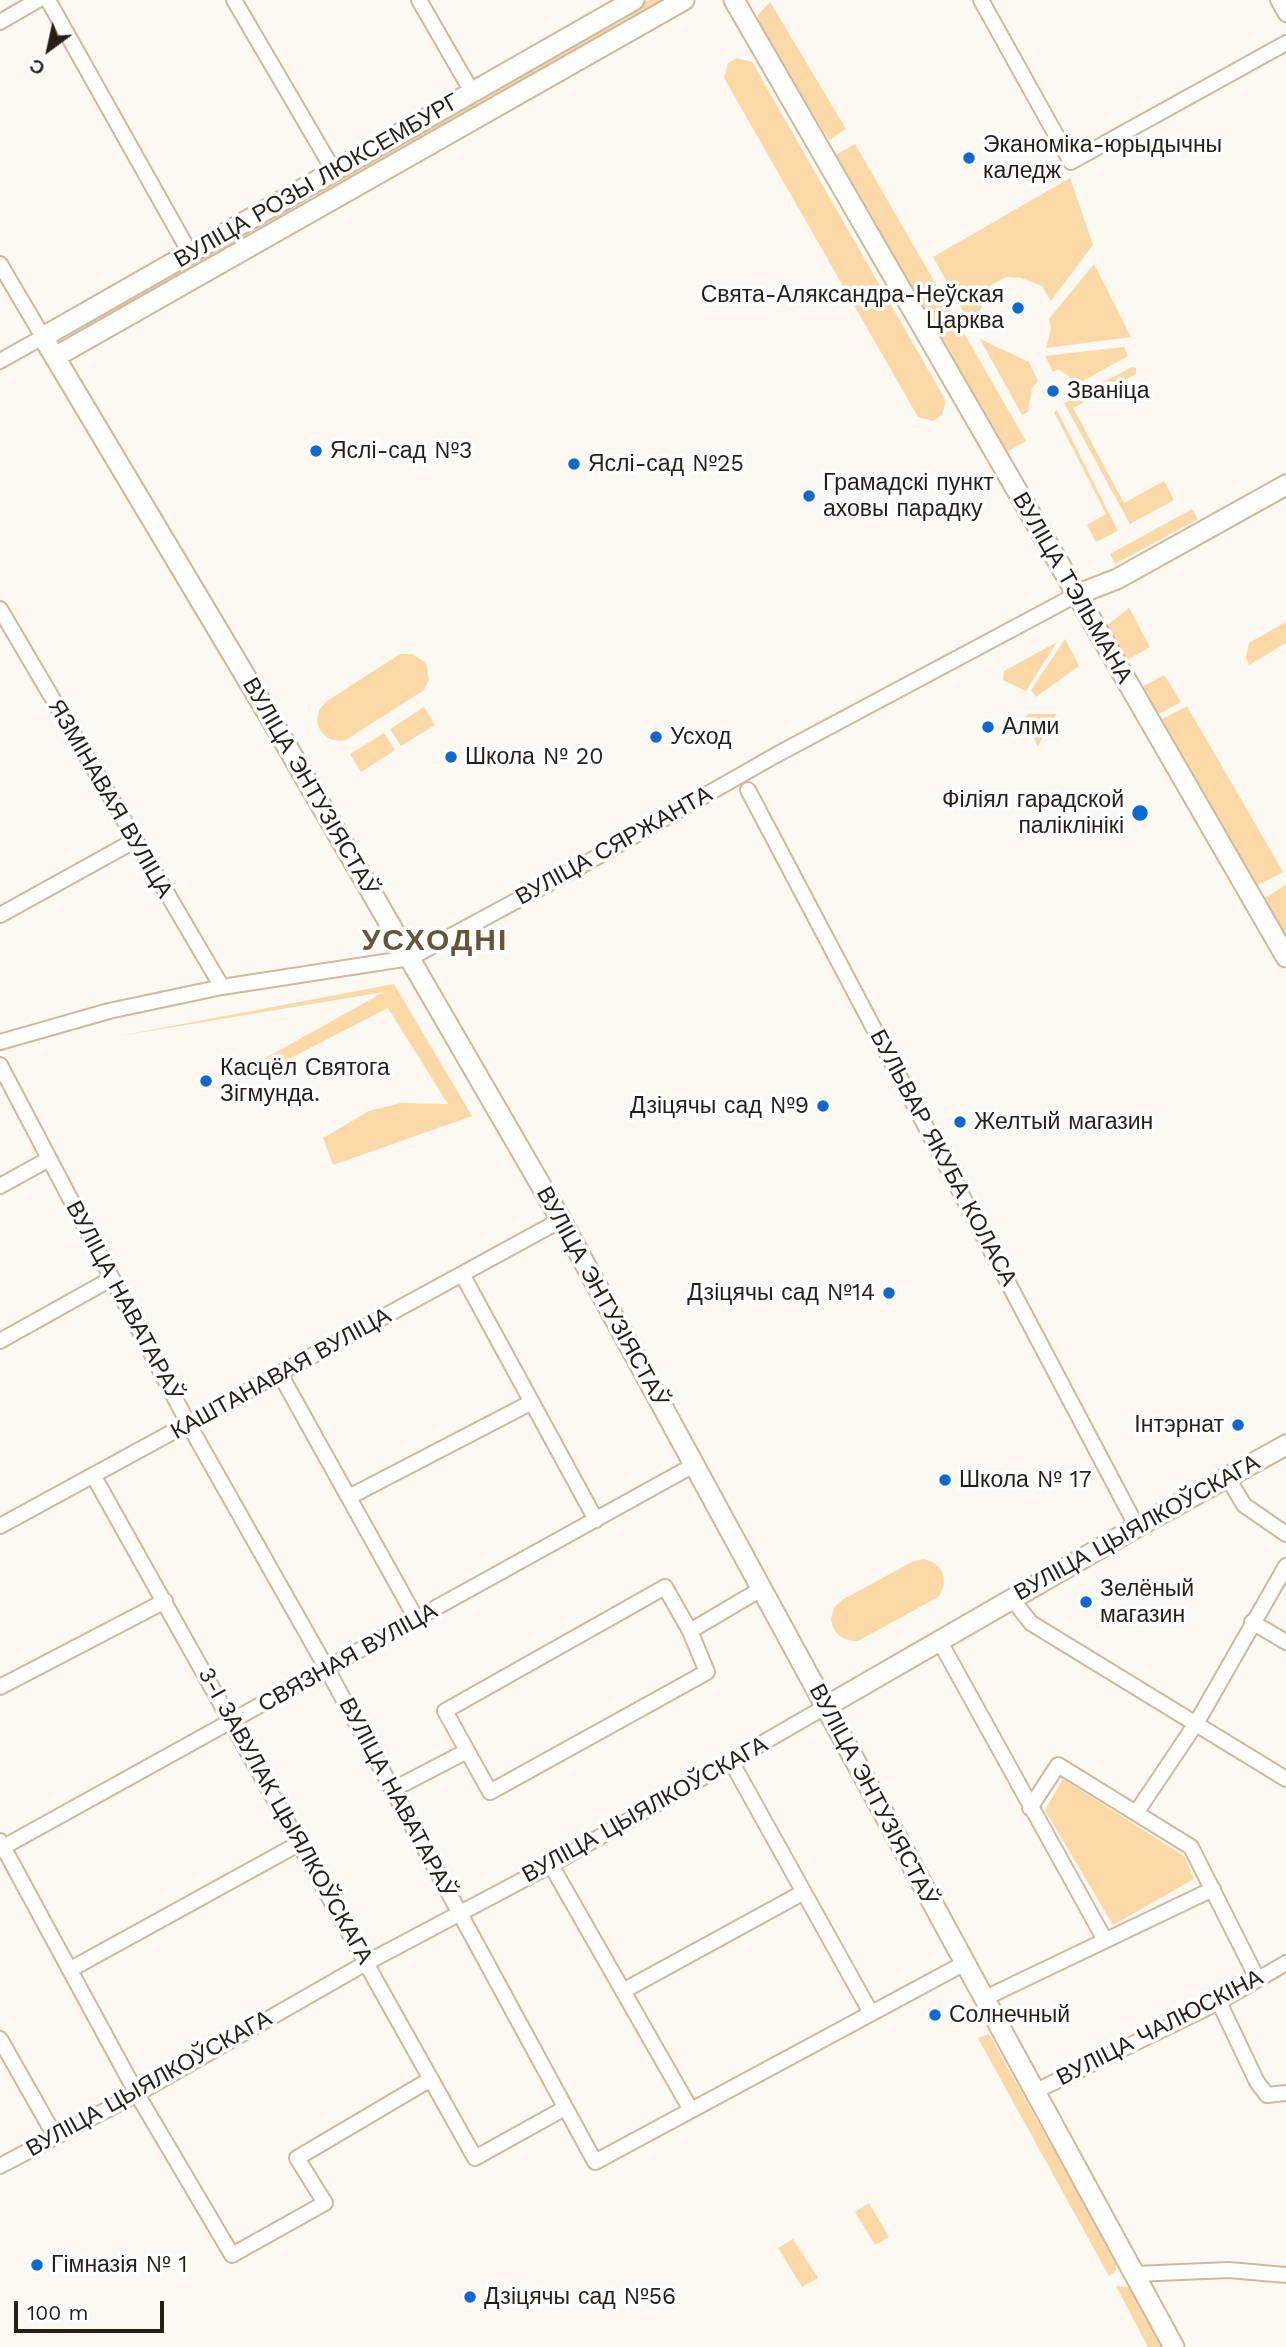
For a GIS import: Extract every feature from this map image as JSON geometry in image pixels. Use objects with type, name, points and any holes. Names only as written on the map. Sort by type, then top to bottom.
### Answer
[{"type":"main road","name":"ВУЛІЦА РОЗЫ ЛЮКСЕМБУРГ","points":[[43,337],[634,0]]},
{"type":"main road","name":"ВУЛІЦА РОЗЫ ЛЮКСЕМБУРГ","points":[[55,357],[684,0]]},
{"type":"main road","name":"ВУЛІЦА ТЭЛЬМАНА","points":[[734,0],[1286,957]]},
{"type":"main road","name":"ВУЛІЦА ЭНТУЗІЯСТАЎ","points":[[43,337],[410,958],[561,1220],[763,1588],[963,1964],[1174,2347]]},
{"type":"main road","points":[[1076,595],[1117,579],[1286,485]]},
{"type":"main road","name":"ВУЛІЦА ЦЫЯЛКОЎСКАГА","points":[[825,1707],[1137,1527],[1286,1445]]},
{"type":"street","points":[[0,22],[38,0]]},
{"type":"street","points":[[48,0],[190,253]]},
{"type":"street","points":[[234,0],[334,171]]},
{"type":"street","points":[[419,0],[472,92]]},
{"type":"street","points":[[981,0],[1071,162],[1286,43]]},
{"type":"street","points":[[1278,0],[1286,14]]},
{"type":"street","name":"ВУЛІЦА ЭНТУЗІЯСТАЎ","points":[[0,264],[43,337]]},
{"type":"street","name":"ВУЛІЦА РОЗЫ ЛЮКСЕМБУРГ","points":[[0,361],[43,337]]},
{"type":"street","name":"ВУЛІЦА СЯРЖАНТА","points":[[0,1042],[109,1011],[222,987],[410,958],[581,866],[776,755],[1076,595]]},
{"type":"street","name":"ЯЗМІНАВАЯ ВУЛІЦА","points":[[0,609],[222,987]]},
{"type":"street","name":"БУЛЬВАР ЯКУБА КОЛАСА","points":[[748,790],[1137,1527]]},
{"type":"street","points":[[0,915],[134,841]]},
{"type":"street","name":"ВУЛІЦА НАВАТАРАЎ","points":[[0,1065],[189,1425],[327,1670],[595,2162],[963,1964]]},
{"type":"street","points":[[0,1186],[49,1159]]},
{"type":"street","name":"КАШТАНАВАЯ ВУЛІЦА","points":[[0,1526],[561,1220]]},
{"type":"street","points":[[462,1274],[596,1520]]},
{"type":"street","points":[[0,1341],[111,1279]]},
{"type":"street","points":[[281,1374],[417,1620]]},
{"type":"street","points":[[348,1497],[531,1402]]},
{"type":"street","name":"СВЯЗНАЯ ВУЛІЦА","points":[[1,1846],[327,1670],[694,1465]]},
{"type":"street","name":"3-І ЗАВУЛАК ЦЫЯЛКОЎСКАГА","points":[[93,1475],[233,1721],[475,2158],[565,2108]]},
{"type":"street","points":[[1228,1478],[1244,1505],[1286,1534]]},
{"type":"street","points":[[1136,1813],[1197,1722],[1286,1566]]},
{"type":"street","points":[[665,1587],[690,1631],[707,1672],[490,1792],[445,1711],[665,1587]]},
{"type":"street","points":[[690,1631],[763,1588]]},
{"type":"street","points":[[1012,1599],[1031,1623],[1197,1722],[1286,1779]]},
{"type":"street","points":[[0,1688],[165,1601]]},
{"type":"street","points":[[1252,1622],[1286,1642]]},
{"type":"street","points":[[939,1640],[1105,1940]]},
{"type":"street","name":"ВУЛІЦА ЦЫЯЛКОЎСКАГА","points":[[0,2166],[137,2094],[366,1963],[551,1865],[825,1707]]},
{"type":"street","points":[[392,1790],[467,1751]]},
{"type":"street","points":[[732,1763],[871,2013]]},
{"type":"street","points":[[1030,1808],[1058,1765],[1191,1847],[1257,1978]]},
{"type":"street","points":[[71,1969],[300,1843]]},
{"type":"street","points":[[1,1846],[71,1969],[137,2094],[232,2255],[326,2203],[297,2158],[431,2079]]},
{"type":"street","points":[[551,1865],[691,2110]]},
{"type":"street","points":[[983,1999],[1213,1889]]},
{"type":"street","points":[[623,1991],[804,1892]]},
{"type":"street","name":"ВУЛІЦА ЧАЛЮСКІНА","points":[[1034,2092],[1219,2002],[1286,1963]]},
{"type":"street","points":[[1219,2002],[1257,2082],[1267,2095],[1286,2093]]},
{"type":"street","points":[[0,2039],[54,2136]]},
{"type":"street","points":[[1133,2274],[1228,2270],[1286,2275]]},
{"type":"shaded area","points":[[649,0],[674,0],[316,196],[314,191],[322,184]]},
{"type":"shaded area","points":[[770,2],[846,129],[829,140],[755,18]]},
{"type":"shaded area","points":[[737,58],[752,62],[946,401],[942,415],[933,421],[918,417],[724,78],[728,63]]},
{"type":"shaded area","points":[[855,144],[1026,441],[1003,454],[832,157]]},
{"type":"shaded area","points":[[1070,178],[1093,245],[1051,301],[1042,286],[1021,278],[1006,277],[990,286],[973,329],[933,257]]},
{"type":"shaded area","points":[[304,197],[308,203],[89,329],[82,319]]},
{"type":"shaded area","points":[[1094,264],[1131,337],[1046,348],[1051,329],[1049,319]]},
{"type":"shaded area","points":[[980,339],[1029,362],[1038,381],[1032,388],[1028,412],[1022,415]]},
{"type":"shaded area","points":[[1124,347],[1128,356],[1079,383],[1058,369],[1053,372],[1045,356]]},
{"type":"shaded area","points":[[1132,367],[1136,368],[1136,374],[1073,408],[1124,503],[1164,481],[1174,500],[1130,524],[1064,403]]},
{"type":"shaded area","points":[[1057,410],[1118,531],[1096,542],[1087,525],[1106,514],[1054,412]]},
{"type":"shaded area","points":[[1192,509],[1198,519],[1115,564],[1110,554]]},
{"type":"shaded area","points":[[1129,608],[1150,647],[1127,660],[1106,626]]},
{"type":"shaded area","points":[[1286,622],[1286,643],[1249,665],[1246,657],[1249,643]]},
{"type":"shaded area","points":[[1065,639],[1079,666],[1036,697],[1031,690]]},
{"type":"shaded area","points":[[1057,642],[1026,691],[1003,680],[1004,671]]},
{"type":"shaded area","points":[[400,654],[412,654],[426,663],[429,679],[424,690],[346,740],[327,737],[318,726],[319,710],[327,701]]},
{"type":"shaded area","points":[[1164,675],[1181,702],[1159,714],[1142,687]]},
{"type":"shaded area","points":[[1187,706],[1283,872],[1256,886],[1161,720]]},
{"type":"shaded area","points":[[424,707],[435,725],[401,746],[390,729]]},
{"type":"shaded area","points":[[1029,714],[1056,714],[1038,746],[1023,719]]},
{"type":"shaded area","points":[[384,733],[395,750],[361,772],[350,754]]},
{"type":"shaded area","points":[[1286,885],[1286,938],[1263,899]]},
{"type":"shaded area","points":[[394,984],[472,1116],[333,1165],[323,1138],[369,1111],[401,1103],[448,1104],[388,1008],[273,1067],[262,1060],[384,992],[119,1036]]},
{"type":"shaded area","points":[[923,1559],[935,1564],[944,1579],[938,1597],[858,1641],[848,1640],[836,1633],[831,1619],[834,1608],[842,1600],[912,1562]]},
{"type":"shaded area","points":[[1063,1779],[1184,1856],[1194,1879],[1113,1925],[1045,1810]]},
{"type":"shaded area","points":[[989,2034],[1116,2262],[1116,2270],[1109,2276],[978,2038]]},
{"type":"shaded area","points":[[869,2203],[889,2237],[875,2245],[855,2212]]},
{"type":"shaded area","points":[[793,2239],[818,2278],[802,2287],[778,2248]]},
{"type":"shaded area","points":[[1116,2286],[1130,2287],[1164,2347],[1148,2347]]},
{"type":"place","name":"Эканоміка-юрыдычны каледж","points":[[969,158]]},
{"type":"place","name":"Свята-Аляксандра-Неўская Царква","points":[[1018,308]]},
{"type":"place","name":"Званіца","points":[[1053,391]]},
{"type":"place","name":"Яслі-сад №3","points":[[316,451]]},
{"type":"place","name":"Яслі-сад №25","points":[[574,464]]},
{"type":"place","name":"Грамадскі пункт аховы парадку","points":[[809,496]]},
{"type":"place","name":"Алми","points":[[988,727]]},
{"type":"place","name":"Усход","points":[[656,737]]},
{"type":"place","name":"Школа № 20","points":[[451,757]]},
{"type":"place","name":"Філіял гарадской паліклінікі","points":[[1140,813]]},
{"type":"place","name":"Касцёл Святога Зігмунда.","points":[[206,1081]]},
{"type":"place","name":"Дзіцячы сад №9","points":[[823,1106]]},
{"type":"place","name":"Желтый магазин","points":[[960,1122]]},
{"type":"place","name":"Дзіцячы сад №14","points":[[889,1293]]},
{"type":"place","name":"Інтэрнат","points":[[1238,1425]]},
{"type":"place","name":"Школа № 17","points":[[945,1480]]},
{"type":"place","name":"Зелёный магазин","points":[[1086,1602]]},
{"type":"place","name":"Солнечный","points":[[935,2015]]},
{"type":"place","name":"Гімназія № 1","points":[[37,2265]]},
{"type":"place","name":"Дзіцячы сад №56","points":[[470,2297]]},
{"type":"district","name":"УСХОДНІ","points":[[435,941]]}]
